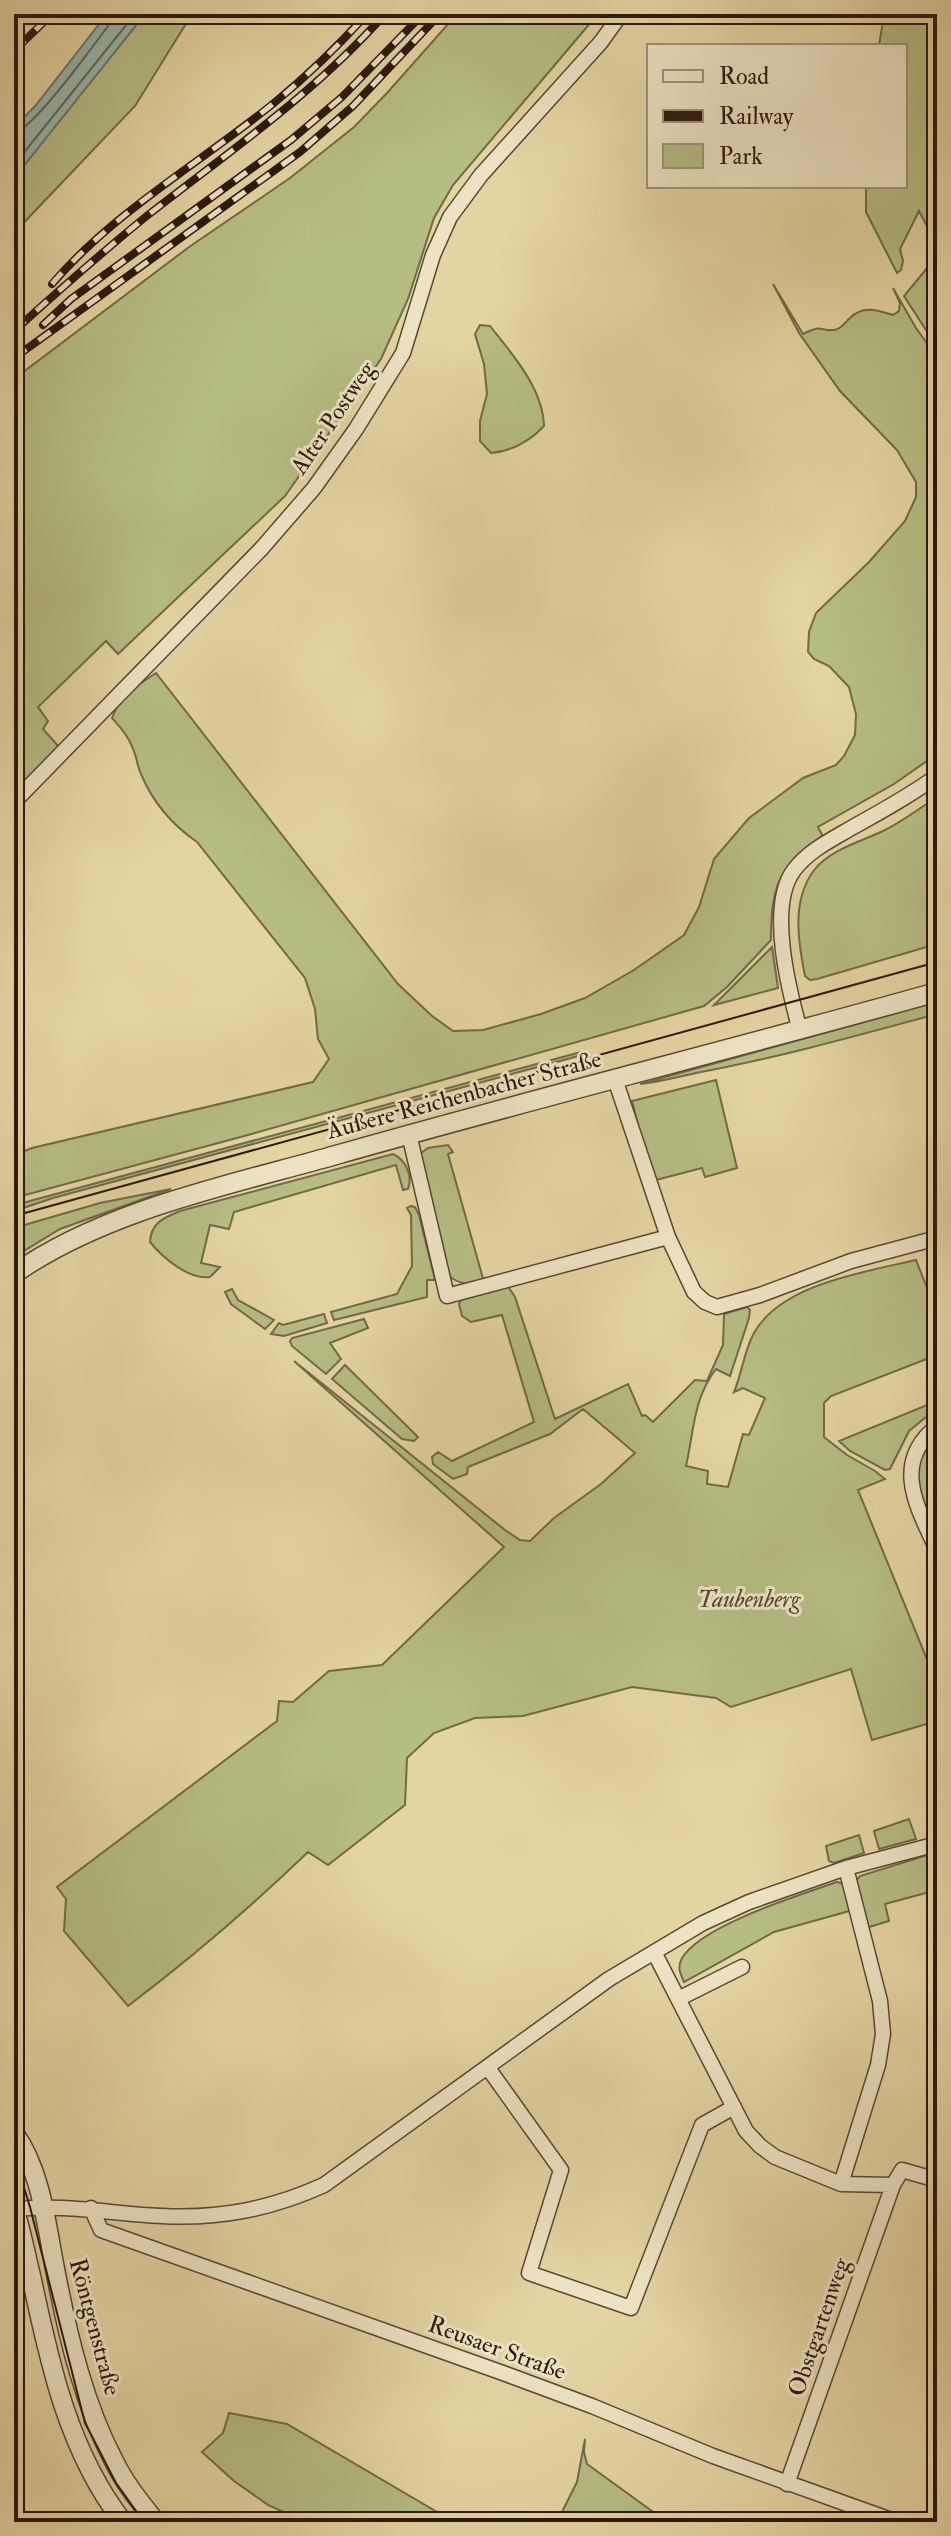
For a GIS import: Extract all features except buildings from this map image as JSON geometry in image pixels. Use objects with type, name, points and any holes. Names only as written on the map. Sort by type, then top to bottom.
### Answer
[{"type":"street","name":"Alter Postweg","points":[[14,802],[262,548],[314,488],[356,429],[403,353],[433,255],[450,217],[481,175],[601,42],[621,14]]},
{"type":"street","points":[[800,1031],[786,977],[782,938],[785,890],[792,872],[824,844],[937,776]]},
{"type":"street","name":"Äußere Reichenbacher Straße","points":[[14,1274],[55,1250],[170,1202],[409,1134],[937,992]]},
{"type":"street","points":[[615,1079],[668,1237],[694,1292],[705,1302],[717,1307],[760,1295],[851,1261],[937,1238]]},
{"type":"street","points":[[409,1134],[447,1296],[668,1237]]},
{"type":"street","points":[[937,1426],[917,1448],[911,1473],[915,1503],[937,1550]]},
{"type":"street","points":[[14,2209],[91,2208],[162,2216],[229,2215],[294,2198],[324,2185],[609,1979],[703,1923],[749,1902],[846,1868],[937,1844]]},
{"type":"street","points":[[841,2184],[878,2065],[883,2034],[880,2001],[846,1868]]},
{"type":"street","points":[[654,1952],[746,2131],[760,2146],[775,2157],[841,2184],[893,2185],[902,2170],[937,2180]]},
{"type":"street","points":[[678,1999],[742,1967]]},
{"type":"street","points":[[488,2068],[561,2170],[529,2273],[631,2308],[702,2125],[734,2107]]},
{"type":"street","name":"Röntgenstraße","points":[[14,2133],[31,2165],[43,2207],[66,2319],[92,2409],[115,2463],[131,2491],[156,2522]]},
{"type":"street","name":"Obstgartenweg","points":[[787,2484],[893,2185]]},
{"type":"street","name":"Reusaer Straße","points":[[91,2208],[101,2230],[548,2390],[787,2484],[897,2522]]},
{"type":"street","name":"Röntgenstraße","points":[[14,2209],[55,2381],[71,2430],[89,2469],[123,2522]]},
{"type":"green space","points":[[145,14],[192,14],[135,106],[14,233],[14,178]]},
{"type":"green space","points":[[457,14],[598,14],[453,185],[434,218],[408,299],[381,359],[285,496],[118,654],[106,641],[38,707],[48,721],[43,729],[59,747],[14,793],[14,379],[189,247],[290,178],[354,127]]},
{"type":"green space","points":[[884,14],[937,14],[937,245],[919,211],[900,249],[903,261],[897,273],[866,212],[866,188],[907,188],[907,44],[879,44]]},
{"type":"green space","points":[[937,256],[937,347],[904,296]]},
{"type":"green space","points":[[773,284],[803,334],[818,329],[837,329],[860,311],[876,310],[893,315],[899,311],[900,303],[893,288],[937,357],[937,754],[894,784],[818,827],[823,837],[796,858],[780,880],[773,906],[771,940],[727,987],[704,1006],[14,1198],[14,1155],[32,1148],[313,1082],[329,1059],[318,1039],[315,1009],[305,978],[197,842],[157,804],[141,774],[129,740],[112,718],[124,698],[156,673],[398,984],[453,1031],[483,1030],[585,998],[634,970],[684,935],[699,907],[714,859],[749,818],[803,778],[836,765],[844,756],[855,735],[856,714],[849,687],[829,666],[814,659],[808,652],[809,632],[816,613],[869,562],[905,521],[916,497],[916,482],[897,450],[840,391],[799,333]]},
{"type":"green space","points":[[480,325],[490,326],[525,372],[538,398],[544,426],[520,445],[491,453],[480,441],[480,421],[487,394],[484,364],[475,334]]},
{"type":"green space","points":[[937,797],[937,944],[810,980],[805,976],[798,921],[802,894],[815,869],[838,851],[892,826]]},
{"type":"green space","points":[[772,947],[778,988],[714,1005]]},
{"type":"green space","points":[[937,1002],[937,1014],[790,1053],[640,1084]]},
{"type":"green space","points":[[581,1052],[582,1055],[14,1211],[14,1206],[19,1204]]},
{"type":"green space","points":[[716,1080],[737,1168],[705,1177],[702,1168],[652,1181],[632,1101]]},
{"type":"green space","points":[[448,1145],[453,1152],[448,1154],[484,1282],[466,1284],[450,1277],[420,1162],[421,1153],[428,1148]]},
{"type":"green space","points":[[393,1154],[402,1160],[407,1169],[410,1179],[408,1189],[403,1190],[396,1165],[234,1212],[229,1229],[210,1225],[201,1263],[220,1267],[210,1277],[185,1271],[169,1261],[150,1242],[156,1225],[180,1211]]},
{"type":"green space","points":[[171,1189],[60,1229],[14,1257],[14,1228],[100,1203]]},
{"type":"green space","points":[[411,1206],[419,1215],[435,1280],[427,1280],[427,1297],[334,1320],[331,1312],[397,1294],[412,1266],[411,1215],[407,1208]]},
{"type":"green space","name":"Taubenberg","points":[[916,1260],[937,1313],[937,1355],[831,1396],[824,1403],[824,1437],[885,1479],[858,1490],[937,1684],[937,1721],[872,1740],[851,1669],[731,1707],[716,1698],[632,1687],[523,1716],[475,1718],[434,1733],[407,1758],[405,1805],[328,1865],[308,1852],[220,1932],[128,2006],[64,1931],[66,1899],[57,1887],[277,1721],[279,1701],[293,1702],[329,1671],[382,1665],[504,1547],[294,1361],[505,1530],[520,1540],[530,1541],[635,1453],[583,1409],[550,1434],[468,1467],[467,1474],[453,1479],[433,1464],[432,1457],[438,1452],[452,1461],[534,1422],[502,1315],[471,1322],[462,1316],[461,1300],[507,1285],[515,1297],[555,1419],[628,1384],[642,1416],[653,1422],[695,1380],[707,1381],[723,1345],[724,1314],[747,1307],[750,1310],[749,1318],[730,1376],[716,1369],[703,1392],[695,1416],[686,1466],[708,1471],[707,1484],[728,1487],[743,1434],[749,1435],[765,1398],[743,1388],[734,1392],[754,1333],[767,1316],[784,1303],[826,1283]]},
{"type":"green space","points":[[232,1289],[238,1300],[274,1320],[265,1329],[231,1304],[225,1292]]},
{"type":"green space","points":[[324,1314],[327,1323],[284,1336],[271,1334],[279,1323],[283,1325]]},
{"type":"green space","points":[[364,1319],[368,1328],[330,1343],[341,1359],[326,1374],[290,1341],[292,1338]]},
{"type":"green space","points":[[345,1365],[418,1437],[414,1441],[402,1439],[332,1379]]},
{"type":"green space","points":[[937,1401],[937,1408],[909,1431],[890,1469],[885,1470],[850,1451],[839,1441]]},
{"type":"green space","points":[[937,1432],[937,1536],[921,1496],[918,1470],[927,1444]]},
{"type":"green space","points":[[909,1819],[916,1839],[879,1849],[874,1831]]},
{"type":"green space","points":[[859,1835],[864,1853],[834,1863],[829,1861],[826,1846]]},
{"type":"green space","points":[[937,1852],[937,1890],[885,1904],[889,1921],[866,1928],[856,1881],[860,1876]]},
{"type":"green space","points":[[837,1882],[844,1884],[853,1910],[774,1932],[684,1982],[679,1967],[682,1958],[709,1934],[753,1912]]},
{"type":"green space","points":[[229,2413],[287,2424],[454,2522],[305,2522],[268,2505],[234,2481],[202,2452],[223,2433]]},
{"type":"green space","points":[[585,2439],[587,2464],[667,2522],[557,2522],[577,2482]]},
{"type":"water","points":[[107,14],[145,14],[14,178],[14,128],[36,105]]},
{"type":"tram line","points":[[14,1216],[937,962]]},
{"type":"tram line","points":[[14,2155],[85,2423],[116,2483],[144,2522]]},
{"type":"railway","points":[[14,51],[52,14]]},
{"type":"railway","points":[[52,284],[130,210],[286,93],[367,14]]},
{"type":"railway","points":[[14,331],[143,219],[299,97],[385,14]]},
{"type":"railway","points":[[43,325],[71,299],[291,140],[342,97],[423,14]]},
{"type":"railway","points":[[14,358],[300,152],[353,106],[440,14]]}]
